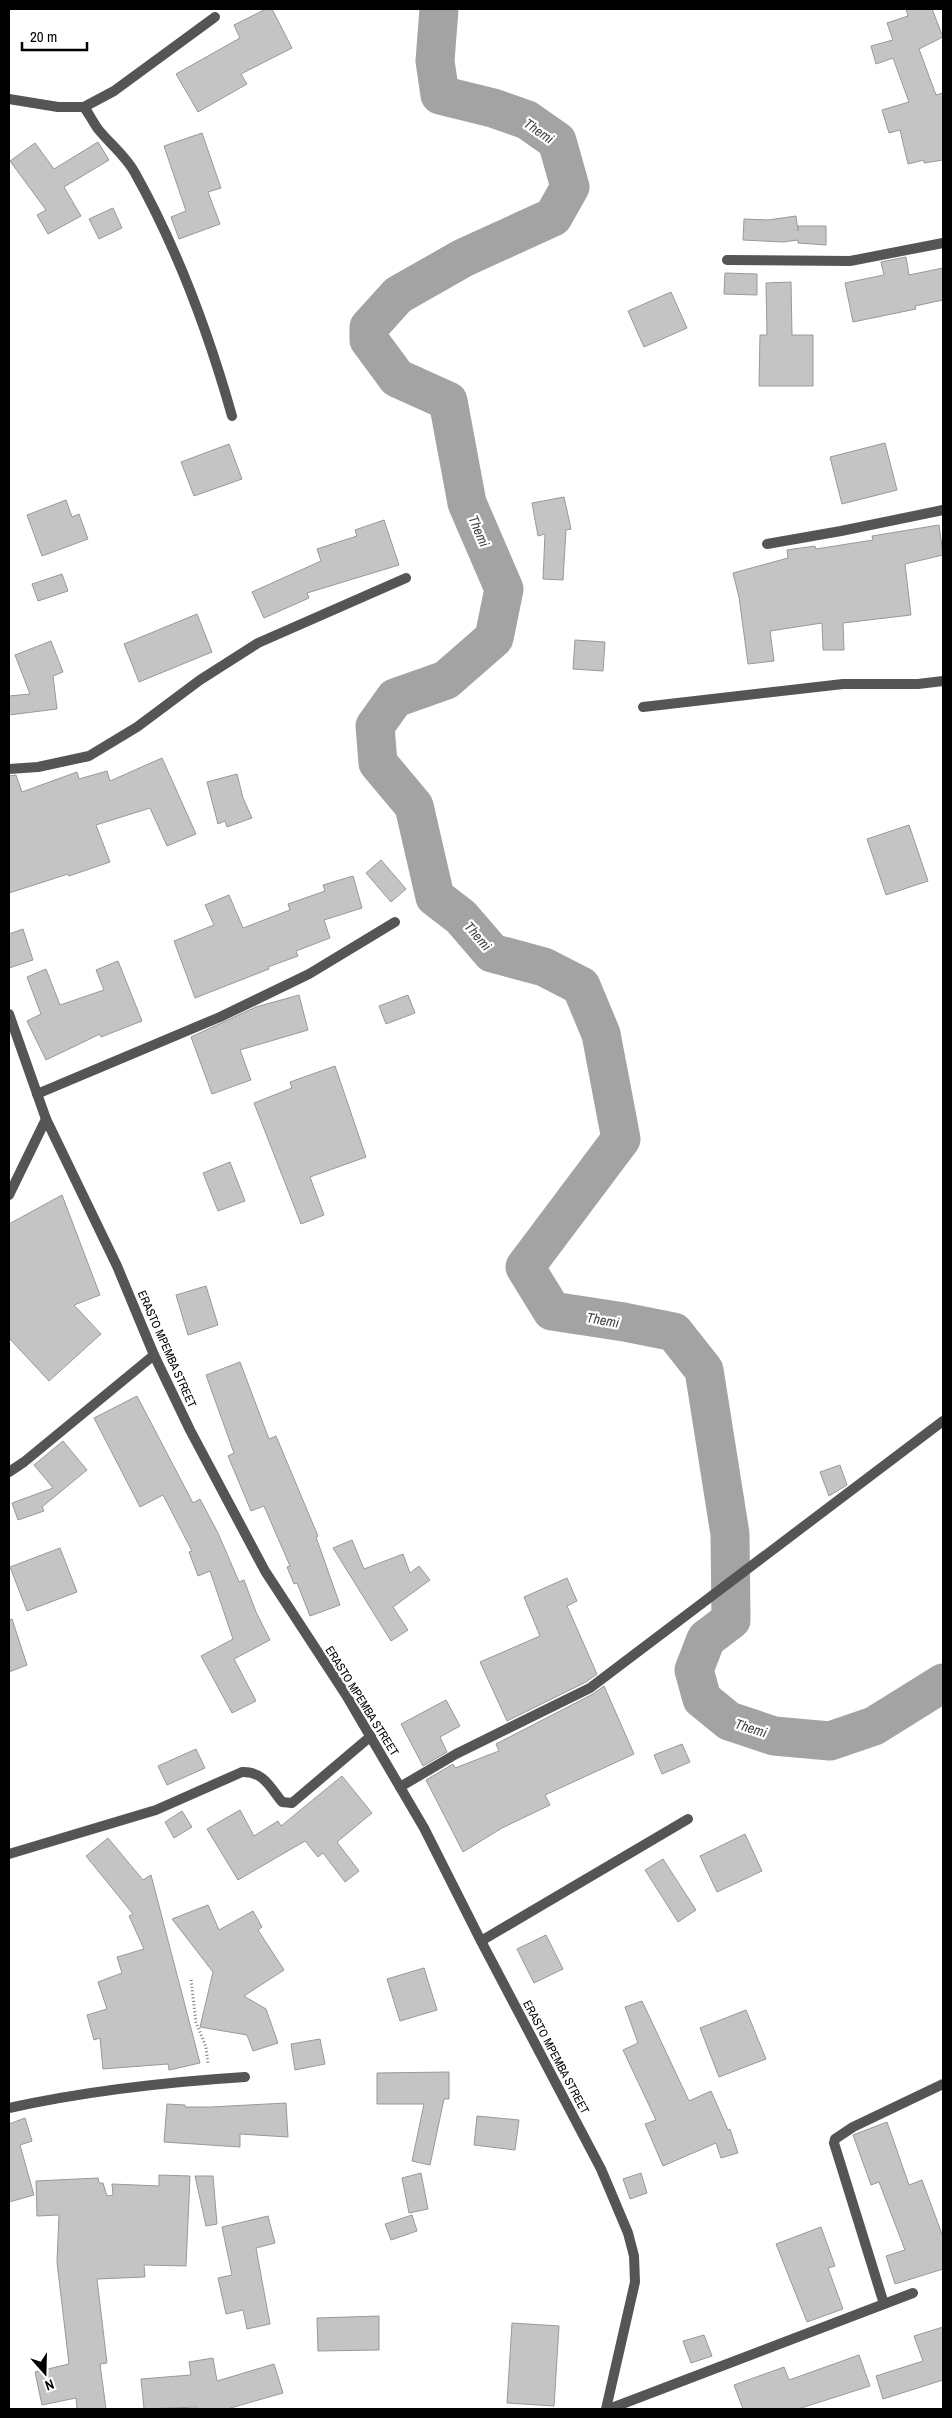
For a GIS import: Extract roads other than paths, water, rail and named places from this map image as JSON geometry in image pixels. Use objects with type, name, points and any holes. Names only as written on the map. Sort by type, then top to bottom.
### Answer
[{"type":"street","points":[[9,99],[58,107],[84,107],[114,91],[215,16]]},
{"type":"street","points":[[84,107],[98,129],[134,170],[157,216],[193,292],[216,357],[232,416]]},
{"type":"street","points":[[727,260],[850,261],[943,243]]},
{"type":"street","points":[[767,544],[943,510]]},
{"type":"street","points":[[9,769],[38,768],[89,756],[137,727],[200,680],[258,643],[406,578]]},
{"type":"street","points":[[643,707],[843,684],[918,684],[943,681]]},
{"type":"street","points":[[37,1094],[220,1017],[309,974],[395,922]]},
{"type":"street","name":"ERASTO MPEMBA STREET","points":[[9,1014],[46,1119],[117,1266],[154,1355],[190,1430],[265,1571],[371,1736],[424,1828],[601,2169],[628,2234],[634,2256],[635,2282],[607,2409]]},
{"type":"street","points":[[9,1195],[46,1119]]},
{"type":"street","points":[[9,1472],[24,1462],[154,1355]]},
{"type":"street","points":[[400,1788],[456,1754],[590,1688],[943,1421]]},
{"type":"street","points":[[9,1854],[156,1810],[242,1772],[254,1772],[262,1777],[282,1802],[292,1803],[371,1736]]},
{"type":"street","points":[[481,1941],[688,1819]]},
{"type":"street","points":[[9,2108],[81,2094],[210,2079],[245,2077]]},
{"type":"street","points":[[884,2304],[834,2139],[853,2127],[943,2084]]},
{"type":"street","points":[[607,2409],[913,2293]]},
{"type":"waterway","name":"Themi","points":[[439,9],[435,61],[440,95],[493,108],[527,120],[557,141],[570,187],[553,217],[463,258],[398,295],[369,327],[369,340],[397,378],[448,401],[467,503],[504,589],[494,638],[446,680],[395,698],[375,726],[378,763],[414,806],[435,897],[461,917],[492,953],[544,967],[581,986],[601,1034],[621,1139],[525,1267],[552,1311],[674,1332],[704,1370],[730,1534],[731,1620],[706,1639],[694,1670],[702,1699],[729,1721],[774,1736],[830,1741],[874,1726],[943,1683]]}]
